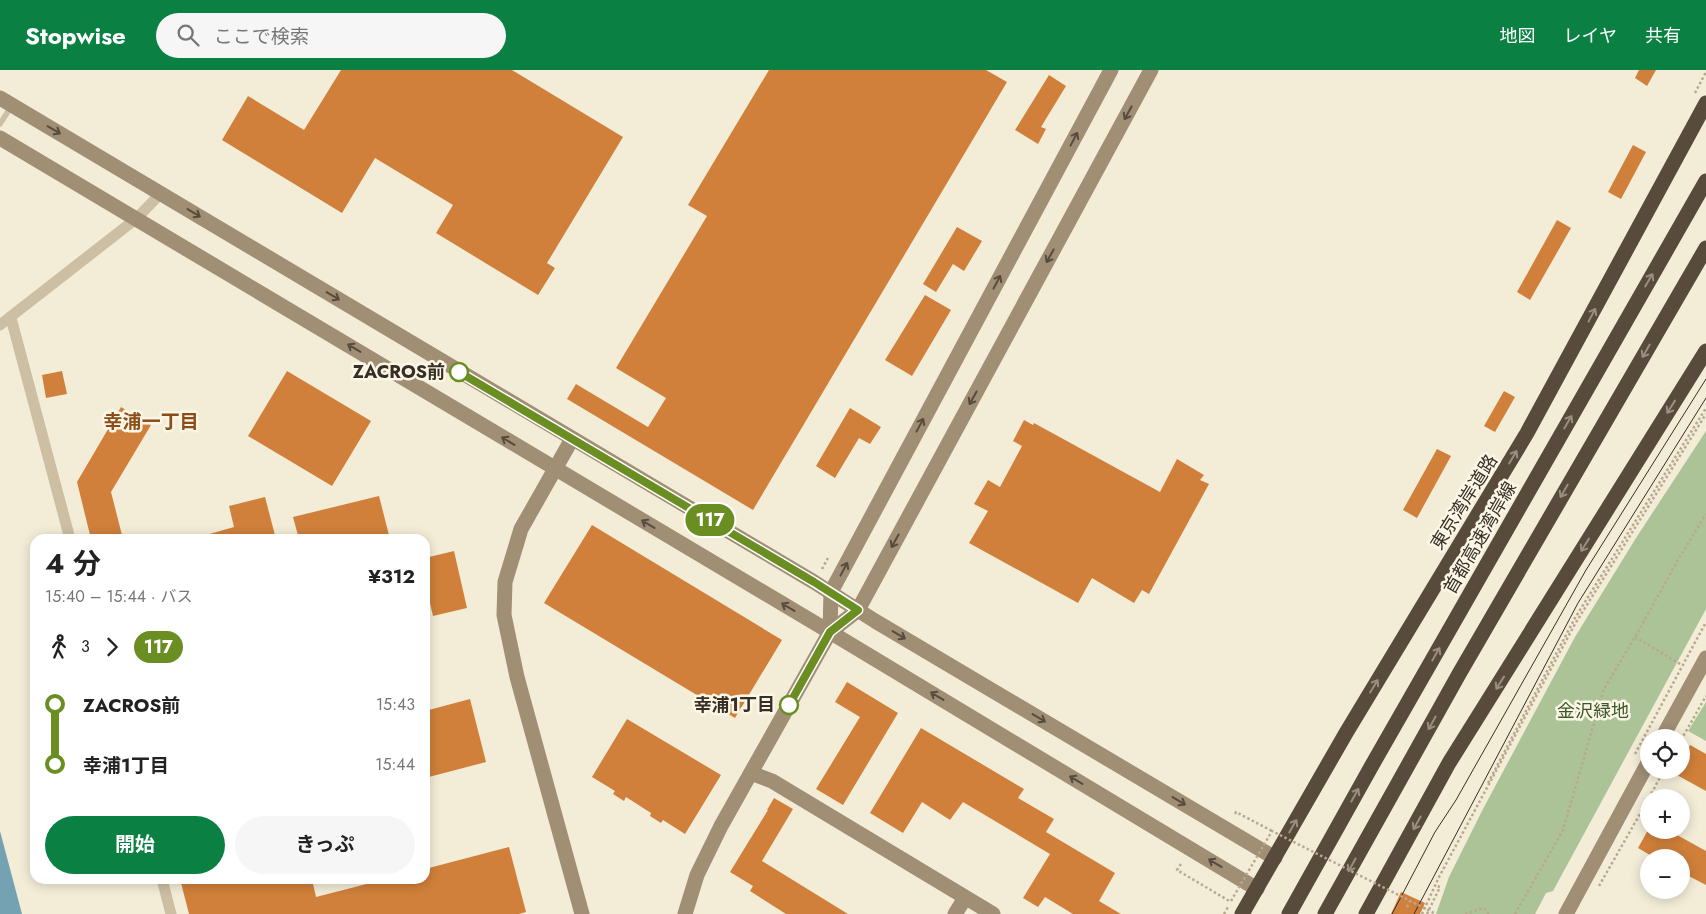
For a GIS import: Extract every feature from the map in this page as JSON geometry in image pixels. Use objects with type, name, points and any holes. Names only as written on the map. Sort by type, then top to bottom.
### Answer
[{"type":"highway","name":"東京湾岸道路","points":[[1242,914],[1346,733],[1527,434],[1706,103]]},
{"type":"highway","name":"首都高速湾岸線","points":[[1289,914],[1706,181]]},
{"type":"highway","points":[[1325,914],[1469,657],[1706,248]]},
{"type":"highway","points":[[1366,914],[1450,764],[1706,351]]},
{"type":"street","points":[[830,632],[831,592],[1111,70]]},
{"type":"street","points":[[685,914],[697,875],[721,826],[830,632],[858,610],[1151,70]]},
{"type":"street","points":[[6,102],[162,193],[1275,858]]},
{"type":"street","points":[[0,138],[1257,888]]},
{"type":"street","points":[[0,325],[137,218],[162,193]]},
{"type":"street","points":[[11,318],[69,534]]},
{"type":"street","points":[[572,439],[521,529],[505,582],[504,615],[517,677],[582,914]]},
{"type":"street","points":[[1667,729],[1706,658]]},
{"type":"street","points":[[751,773],[772,781],[993,914]]},
{"type":"street","points":[[1566,914],[1640,778]]},
{"type":"street","points":[[163,884],[171,914]]},
{"type":"street","points":[[955,914],[965,898]]},
{"type":"lane","points":[[0,124],[6,102]]},
{"type":"path","points":[[1422,914],[1439,877],[1575,618],[1706,408]]},
{"type":"path","points":[[1439,877],[1575,624],[1706,414]]},
{"type":"path","points":[[1515,914],[1563,830],[1604,689],[1706,514]]},
{"type":"path","points":[[1635,637],[1682,665]]},
{"type":"path","points":[[1696,639],[1701,642]]},
{"type":"path","points":[[1687,729],[1706,696]]},
{"type":"path","points":[[1236,813],[1410,901],[1428,912],[1436,914]]},
{"type":"path","points":[[1598,889],[1640,814]]},
{"type":"path","points":[[1224,914],[1277,823]]},
{"type":"path","points":[[1181,864],[1178,870],[1231,901]]},
{"type":"path","points":[[1428,912],[1440,887],[1435,885]]},
{"type":"path","points":[[1407,906],[1410,901]]},
{"type":"path","points":[[1465,914],[1484,908],[1489,914]]},
{"type":"green space","name":"金沢緑地","points":[[1706,431],[1706,609],[1553,891],[1546,893],[1535,914],[1436,914],[1449,877],[1483,809],[1575,637],[1636,538]]},
{"type":"green space","points":[[1706,702],[1706,741],[1690,732],[1689,729]]},
{"type":"water","points":[[0,831],[22,914],[0,914]]},
{"type":"building","points":[[341,70],[512,70],[623,137],[547,263],[555,268],[538,295],[436,233],[453,205],[375,158],[342,213],[222,140],[248,96],[304,130]]},
{"type":"building","points":[[769,70],[986,70],[1007,82],[753,510],[567,399],[576,384],[648,427],[666,398],[616,368],[707,216],[688,205]]},
{"type":"building","points":[[1639,70],[1656,70],[1647,86],[1635,78]]},
{"type":"building","points":[[1049,75],[1066,86],[1041,127],[1046,129],[1038,144],[1015,130]]},
{"type":"building","points":[[1633,145],[1646,152],[1621,199],[1608,192]]},
{"type":"building","points":[[1557,220],[1571,228],[1530,300],[1517,292]]},
{"type":"building","points":[[957,227],[982,241],[964,271],[953,264],[936,292],[923,284]]},
{"type":"building","points":[[925,295],[951,310],[912,376],[885,360]]},
{"type":"building","points":[[62,371],[67,394],[46,398],[42,375]]},
{"type":"building","points":[[287,371],[371,421],[332,486],[248,436]]},
{"type":"building","points":[[1504,391],[1515,397],[1495,432],[1484,426]]},
{"type":"building","points":[[121,407],[151,425],[111,492],[122,534],[90,534],[77,482]]},
{"type":"building","points":[[850,408],[881,427],[870,444],[859,438],[835,478],[816,466]]},
{"type":"building","points":[[1024,420],[1033,425],[1034,423],[1160,492],[1177,459],[1204,475],[1200,480],[1209,484],[1149,594],[1142,590],[1134,603],[1092,578],[1078,603],[969,543],[988,511],[974,504],[988,480],[1000,487],[1022,446],[1013,441]]},
{"type":"building","points":[[1437,449],[1451,456],[1417,518],[1403,510]]},
{"type":"building","points":[[379,496],[389,534],[298,534],[293,517]]},
{"type":"building","points":[[265,497],[275,534],[210,534],[234,527],[229,506]]},
{"type":"building","points":[[592,525],[782,640],[735,718],[544,603]]},
{"type":"building","points":[[454,551],[467,608],[433,616],[430,603],[430,557]]},
{"type":"building","points":[[847,682],[898,713],[843,805],[816,789],[860,717],[835,702]]},
{"type":"building","points":[[470,699],[486,762],[430,777],[430,710]]},
{"type":"building","points":[[627,719],[721,775],[685,834],[663,820],[661,823],[650,816],[651,813],[626,797],[624,801],[613,794],[615,791],[592,777]]},
{"type":"building","points":[[921,728],[1024,789],[1018,798],[1054,819],[1046,832],[1115,873],[1099,901],[1121,914],[1073,914],[1045,897],[1038,907],[1023,898],[1050,854],[963,802],[950,820],[922,802],[903,833],[870,813]]},
{"type":"building","points":[[1690,745],[1706,754],[1706,791],[1684,779],[1690,779]]},
{"type":"building","points":[[774,798],[793,809],[762,861],[848,914],[786,914],[750,891],[753,886],[730,872]]},
{"type":"building","points":[[1643,839],[1684,839],[1706,851],[1706,885],[1690,877],[1690,849],[1638,848]]},
{"type":"building","points":[[509,847],[526,912],[519,914],[189,914],[181,884],[313,884],[316,897],[367,884],[430,884],[430,868]]},
{"type":"building","points":[[1401,892],[1425,903],[1420,914],[1391,914]]},
{"type":"tram line","points":[[1392,914],[1435,832],[1456,800],[1586,570],[1706,379]]},
{"type":"tram line","points":[[1414,914],[1578,603],[1706,398]]},
{"type":"bus line","name":"117","points":[[459,372],[831,592],[858,610],[830,632],[789,705]]},
{"type":"place","name":"ZACROS前","points":[[459,372]]},
{"type":"place","name":"幸浦1丁目","points":[[789,705]]},
{"type":"district","name":"幸浦一丁目","points":[[151,421]]}]
